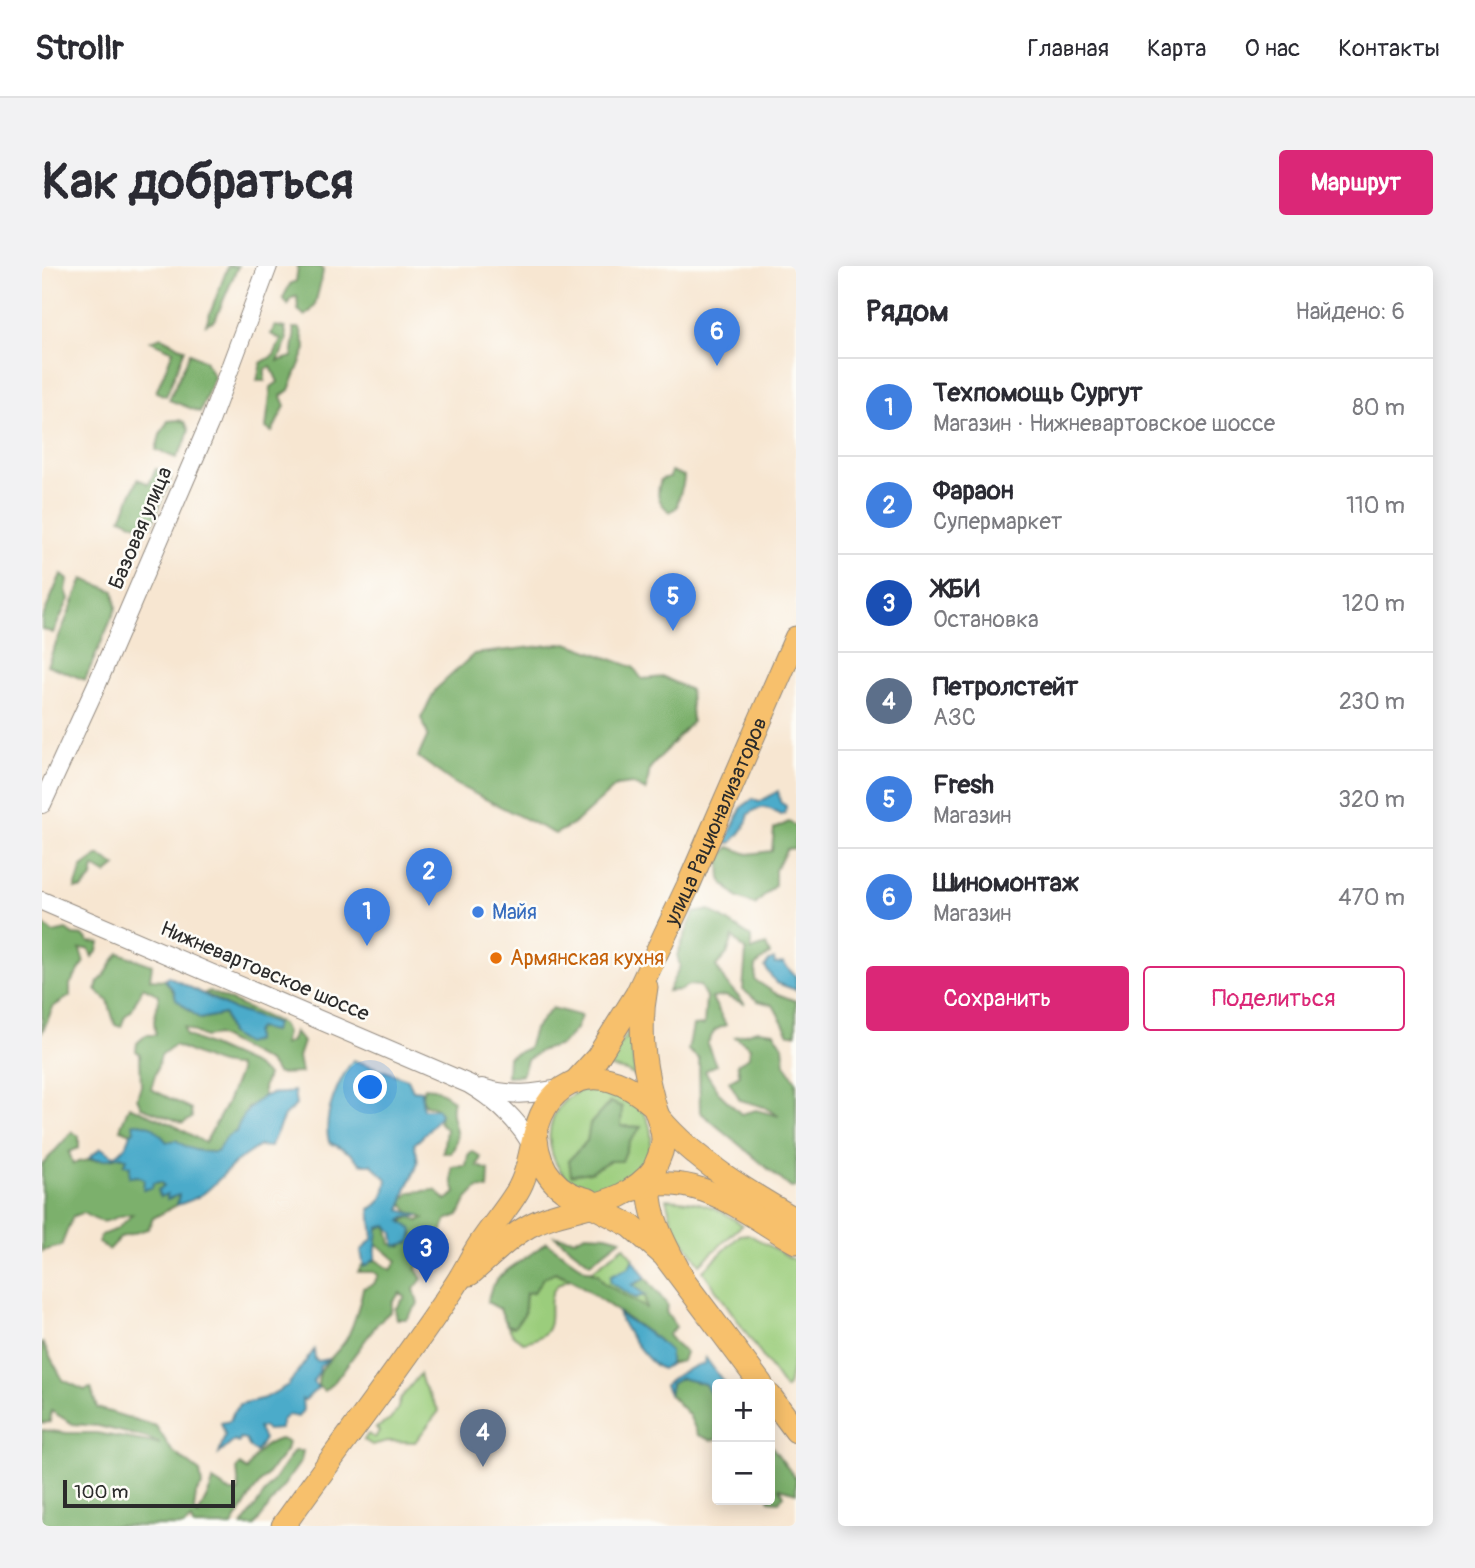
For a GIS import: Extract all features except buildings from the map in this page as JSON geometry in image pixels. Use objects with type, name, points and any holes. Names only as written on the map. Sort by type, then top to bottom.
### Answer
[{"type":"main road","name":"улица Рационализаторов","points":[[650,967],[796,638]]},
{"type":"main road","points":[[282,1526],[454,1288],[480,1245],[519,1190],[547,1104],[587,1071],[617,1028],[650,967]]},
{"type":"main road","points":[[650,967],[642,1009],[643,1065],[663,1141],[646,1180],[666,1247],[683,1279]]},
{"type":"main road","points":[[569,1085],[586,1079],[610,1079],[632,1088],[657,1112],[673,1134],[713,1167],[796,1220]]},
{"type":"main road","points":[[536,1144],[554,1182],[592,1200],[631,1226],[664,1255],[757,1379]]},
{"type":"main road","points":[[454,1288],[529,1226],[646,1180],[687,1185],[708,1191],[796,1242]]},
{"type":"main road","points":[[775,1403],[796,1431]]},
{"type":"street","name":"Базовая улица","points":[[42,804],[209,424],[268,266]]},
{"type":"street","name":"Нижневартовское шоссе","points":[[42,901],[469,1084]]},
{"type":"street","points":[[469,1084],[501,1093],[520,1094],[569,1085]]},
{"type":"street","points":[[469,1084],[488,1095],[507,1112],[536,1144]]},
{"type":"green space","points":[[228,266],[238,266],[215,320],[206,324]]},
{"type":"green space","points":[[298,266],[319,266],[323,270],[314,307],[305,316],[298,310],[297,296],[290,299],[288,305],[283,298],[290,284],[296,281]]},
{"type":"green space","points":[[275,326],[285,328],[287,340],[278,361],[292,357],[295,337],[293,328],[300,328],[306,349],[289,390],[281,396],[285,406],[272,432],[266,428],[271,387],[278,382],[271,367],[265,369],[265,381],[257,381],[261,363],[274,355],[281,340],[271,334]]},
{"type":"green space","points":[[161,337],[185,349],[166,396],[156,392],[173,351],[151,341]]},
{"type":"green space","points":[[190,353],[205,361],[214,377],[200,412],[169,400]]},
{"type":"green space","points":[[168,421],[185,422],[189,430],[176,458],[156,450]]},
{"type":"green space","points":[[156,469],[169,474],[171,479],[152,525],[144,528],[121,518],[138,479],[149,484]]},
{"type":"green space","points":[[671,471],[684,476],[677,507],[670,512],[662,505],[658,489],[661,479],[670,477]]},
{"type":"green space","points":[[61,574],[68,580],[66,590],[69,599],[53,633],[42,629],[42,619]]},
{"type":"green space","points":[[83,579],[114,591],[116,608],[85,680],[47,665]]},
{"type":"green space","points":[[567,643],[633,667],[642,679],[664,677],[690,690],[692,722],[650,768],[646,791],[632,784],[616,786],[574,824],[555,834],[455,784],[418,757],[428,735],[421,718],[436,689],[474,654]]},
{"type":"green space","points":[[789,822],[796,826],[796,848],[787,849],[775,870],[775,885],[755,905],[738,898],[721,881],[720,858],[729,847],[748,854],[772,851],[774,829]]},
{"type":"green space","points":[[99,855],[116,866],[106,874],[94,867],[92,878],[82,889],[75,889],[82,867]]},
{"type":"green space","points":[[710,910],[751,937],[751,950],[766,945],[770,954],[756,965],[755,980],[775,993],[796,1001],[796,1034],[789,1034],[773,1005],[758,1001],[743,990],[746,951],[733,937],[727,954],[716,966],[726,983],[745,1004],[725,996],[712,998],[726,1025],[715,1030],[707,1044],[716,1065],[705,1071],[720,1094],[741,1114],[756,1110],[779,1116],[764,1107],[740,1100],[729,1081],[740,1075],[737,1064],[749,1057],[750,1047],[735,1037],[757,1030],[774,1032],[783,1046],[785,1064],[796,1081],[796,1187],[791,1188],[700,1112],[699,1059],[688,1050],[693,1026],[704,1025],[706,997],[700,986],[688,985],[681,990],[668,991],[680,966],[677,955],[694,913]]},
{"type":"green space","points":[[42,923],[53,933],[66,930],[73,935],[84,936],[89,942],[100,943],[98,951],[92,957],[89,949],[80,949],[84,963],[70,984],[70,996],[53,1007],[42,1033]]},
{"type":"green space","points":[[119,953],[152,965],[150,979],[165,980],[183,1005],[200,1019],[224,1014],[230,1034],[255,1032],[258,1027],[276,1024],[230,1008],[205,993],[209,991],[282,1024],[286,1033],[283,1045],[291,1041],[294,1031],[303,1042],[298,1057],[301,1073],[278,1074],[268,1062],[217,1035],[205,1037],[184,1027],[186,1035],[254,1065],[267,1075],[263,1088],[264,1099],[248,1107],[236,1132],[218,1152],[196,1150],[176,1141],[167,1142],[162,1137],[120,1129],[129,1106],[172,1124],[205,1143],[226,1105],[239,1072],[237,1066],[213,1062],[174,1045],[161,1055],[151,1089],[191,1109],[192,1118],[183,1123],[141,1107],[137,1098],[141,1085],[137,1043],[146,1035],[156,1035],[154,1018],[159,995],[143,987],[121,1027],[115,1025],[108,1001],[96,990],[98,982]]},
{"type":"green space","points":[[552,1008],[581,1016],[576,1029],[561,1045],[542,1050],[527,1060],[522,1075],[507,1076],[508,1057],[528,1048],[534,1029]]},
{"type":"green space","points":[[630,1029],[635,1076],[605,1066]]},
{"type":"green space","points":[[424,1087],[434,1088],[453,1100],[452,1115],[456,1139],[451,1153],[443,1153],[446,1129],[439,1122],[440,1112],[435,1107],[425,1105],[422,1097]]},
{"type":"green space","points":[[610,1088],[638,1105],[644,1113],[651,1136],[650,1148],[640,1169],[621,1184],[610,1188],[590,1189],[573,1183],[561,1171],[552,1155],[550,1137],[553,1119],[562,1103],[579,1091]],"holes":[[[620,1126],[640,1127],[629,1143],[622,1161],[609,1161],[590,1172],[569,1160],[587,1141]]]},
{"type":"green space","points":[[610,1102],[622,1107],[621,1126],[641,1127],[629,1143],[622,1161],[609,1161],[590,1172],[571,1175],[569,1160],[587,1141],[590,1124]]},
{"type":"green space","points":[[72,1132],[79,1136],[79,1148],[69,1152],[73,1164],[121,1156],[127,1159],[124,1164],[144,1179],[161,1182],[167,1194],[180,1195],[177,1205],[153,1218],[148,1229],[121,1237],[109,1250],[98,1242],[101,1235],[117,1229],[133,1214],[104,1221],[83,1213],[73,1216],[61,1246],[42,1251],[42,1165]]},
{"type":"green space","points":[[472,1151],[481,1157],[477,1166],[489,1170],[488,1189],[478,1188],[466,1200],[459,1215],[446,1220],[441,1236],[416,1269],[422,1279],[414,1289],[418,1304],[406,1319],[397,1319],[395,1309],[405,1297],[400,1293],[392,1303],[391,1311],[378,1323],[335,1381],[324,1391],[318,1386],[321,1371],[348,1336],[363,1288],[374,1284],[378,1275],[373,1272],[358,1272],[362,1265],[376,1260],[391,1270],[397,1261],[376,1243],[377,1230],[385,1225],[391,1244],[401,1246],[412,1238],[414,1233],[403,1224],[404,1220],[411,1217],[418,1221],[424,1218],[409,1212],[401,1201],[411,1192],[435,1190],[446,1200],[456,1193],[452,1167],[466,1166],[468,1155]]},
{"type":"green space","points":[[666,1199],[707,1205],[742,1225],[700,1264],[674,1228]]},
{"type":"green space","points":[[586,1234],[621,1239],[590,1263],[555,1236],[575,1239]]},
{"type":"green space","points":[[748,1234],[796,1261],[796,1350],[785,1389],[703,1271],[740,1235]]},
{"type":"green space","points":[[546,1242],[586,1270],[598,1274],[604,1283],[646,1308],[645,1295],[632,1285],[646,1278],[668,1306],[666,1312],[676,1327],[668,1335],[685,1352],[682,1361],[670,1364],[670,1351],[657,1339],[571,1279],[555,1272],[543,1278],[534,1292],[526,1293],[524,1314],[514,1327],[507,1325],[500,1309],[487,1302],[492,1287],[504,1273]]},
{"type":"green space","points":[[624,1246],[633,1259],[630,1267],[611,1275],[634,1298],[645,1295],[646,1309],[604,1283],[598,1274],[586,1270],[593,1270]]},
{"type":"green space","points":[[554,1272],[571,1279],[559,1284],[552,1294],[549,1326],[545,1333],[523,1342],[514,1336],[507,1325],[514,1326],[524,1314],[526,1293],[534,1291],[543,1278]]},
{"type":"green space","points":[[42,1342],[63,1380],[84,1390],[91,1388],[97,1408],[156,1426],[172,1451],[200,1472],[202,1486],[196,1494],[194,1511],[198,1516],[213,1481],[231,1492],[239,1492],[237,1468],[240,1465],[247,1470],[260,1450],[280,1439],[288,1442],[286,1451],[253,1492],[232,1526],[193,1526],[191,1520],[184,1526],[42,1526],[42,1430],[96,1433],[160,1444],[147,1438],[98,1426],[73,1424],[51,1411],[50,1422],[42,1423]]},
{"type":"green space","points":[[420,1374],[439,1411],[415,1442],[388,1441],[372,1445],[364,1440],[368,1434],[375,1438],[379,1431],[376,1428],[390,1420],[401,1398]]},
{"type":"green space","points":[[681,1378],[705,1384],[712,1397],[712,1440],[698,1435],[689,1415],[669,1394],[671,1384]]},
{"type":"green space","points":[[294,1451],[303,1451],[301,1461],[255,1526],[242,1526]]},
{"type":"green space","points":[[775,1451],[796,1479],[796,1493],[780,1488],[784,1496],[779,1501],[775,1501]]},
{"type":"water","points":[[778,791],[780,802],[786,806],[785,813],[780,815],[769,809],[757,809],[749,814],[745,826],[735,839],[731,843],[725,843],[742,807],[753,799],[759,802]]},
{"type":"water","points":[[774,959],[775,964],[783,963],[796,977],[796,990],[776,983],[765,967]]},
{"type":"water","points":[[168,976],[230,1008],[276,1024],[273,1031],[258,1028],[255,1041],[245,1044],[230,1034],[224,1014],[200,1019],[176,999],[174,991],[165,980]]},
{"type":"water","points":[[353,1060],[408,1079],[413,1090],[421,1091],[423,1109],[438,1109],[440,1114],[414,1144],[417,1167],[400,1210],[420,1216],[406,1217],[401,1221],[413,1230],[411,1242],[395,1246],[393,1233],[387,1225],[378,1228],[375,1259],[364,1267],[361,1251],[373,1238],[370,1209],[383,1197],[387,1179],[371,1164],[361,1164],[350,1153],[329,1142],[327,1132],[333,1099]]},
{"type":"water","points":[[294,1091],[296,1105],[284,1116],[270,1147],[259,1146],[238,1160],[202,1194],[187,1202],[177,1205],[179,1195],[167,1199],[167,1194],[160,1197],[158,1190],[164,1186],[161,1182],[153,1183],[152,1188],[143,1189],[144,1180],[138,1176],[129,1177],[130,1166],[123,1165],[127,1159],[121,1156],[104,1160],[89,1158],[101,1148],[114,1156],[127,1144],[134,1131],[133,1123],[150,1126],[167,1142],[176,1140],[195,1150],[217,1152],[225,1139],[236,1132],[245,1114],[264,1096]]},
{"type":"water","points":[[633,1259],[646,1278],[632,1285],[645,1295],[635,1298],[610,1282],[611,1275],[629,1267]]},
{"type":"water","points":[[618,1313],[670,1351],[670,1364],[662,1369],[650,1360],[630,1336]]},
{"type":"water","points":[[314,1350],[315,1360],[329,1359],[320,1366],[313,1382],[318,1388],[305,1400],[302,1399],[303,1410],[298,1417],[288,1415],[282,1420],[280,1429],[258,1428],[264,1439],[256,1452],[246,1440],[240,1439],[239,1443],[234,1441],[219,1454],[225,1435],[221,1423],[230,1421],[240,1404],[265,1398],[288,1385]]},
{"type":"water","points":[[705,1357],[721,1379],[712,1379],[712,1397],[705,1384],[681,1378],[671,1384],[669,1394],[665,1385],[674,1377],[704,1364]]},
{"type":"place","name":"Шиномонтаж","points":[[717,366]]},
{"type":"place","name":"Fresh","points":[[673,631]]},
{"type":"place","name":"Фараон","points":[[429,906]]},
{"type":"place","name":"Майя","points":[[478,912]]},
{"type":"place","name":"Техпомощь Сургут","points":[[367,946]]},
{"type":"place","name":"Армянская кухня","points":[[496,958]]},
{"type":"place","name":"ЖБИ","points":[[426,1283]]},
{"type":"place","name":"Петролстейт","points":[[483,1467]]}]
